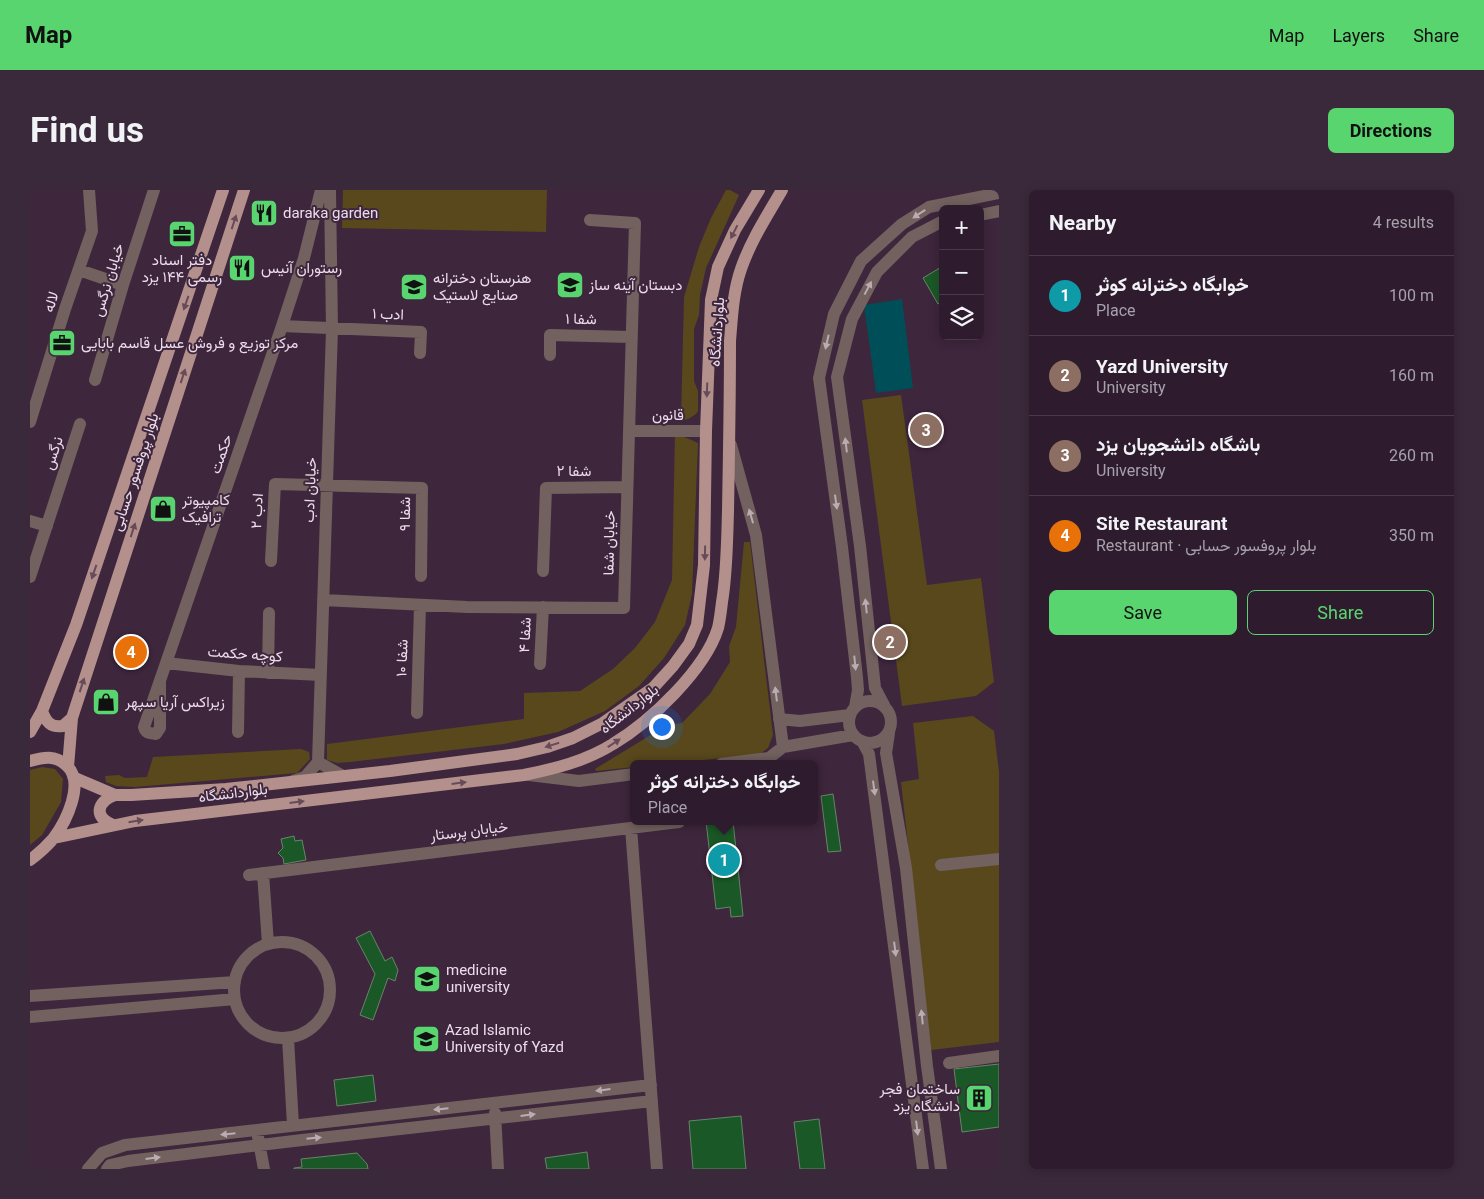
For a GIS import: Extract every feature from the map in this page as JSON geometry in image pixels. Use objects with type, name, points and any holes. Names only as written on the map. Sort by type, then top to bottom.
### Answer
[{"type":"main road","name":"بلوار پروفسور حسابی","points":[[30,732],[42,711],[76,625],[223,190]]},
{"type":"main road","name":"بلوار پروفسور حسابی","points":[[68,767],[72,718],[244,190]]},
{"type":"main road","name":"بلواردانشگاه","points":[[75,778],[115,795],[226,789],[390,772],[517,754],[547,747],[573,738],[603,723],[653,688],[673,666],[689,644],[697,625],[704,565],[706,431],[711,300],[718,267],[735,230],[759,190]]},
{"type":"main road","name":"بلواردانشگاه","points":[[54,838],[135,821],[524,775],[553,769],[584,758],[613,744],[640,725],[669,699],[693,672],[708,649],[718,628],[727,571],[730,341],[733,306],[741,269],[755,235],[782,190]]},
{"type":"main road","points":[[42,711],[45,720],[54,726],[64,726],[72,718]]},
{"type":"main road","points":[[30,761],[40,758],[57,758],[68,767],[75,778],[74,796],[65,820],[54,838],[30,860]]},
{"type":"main road","points":[[113,825],[104,821],[100,814],[100,807],[106,798],[115,795]]},
{"type":"main road","points":[[30,871],[42,851]]},
{"type":"street","name":"لاله","points":[[30,422],[32,409],[92,231],[89,190]]},
{"type":"street","name":"خیابان نرگس","points":[[94,380],[154,190]]},
{"type":"street","name":"حکمت","points":[[144,727],[282,326],[304,258],[322,190]]},
{"type":"street","name":"خیابان ادب","points":[[318,762],[332,328],[330,190]]},
{"type":"street","points":[[922,1169],[869,754],[849,726],[858,690],[842,547],[819,378],[834,314],[861,261],[902,224],[929,207],[999,193]]},
{"type":"street","points":[[984,214],[999,212]]},
{"type":"street","name":"خیابان شفا","points":[[323,600],[420,605],[624,608],[635,223],[590,220]]},
{"type":"street","points":[[939,223],[912,237],[876,272],[852,319],[838,377],[860,546],[875,688],[890,713],[892,723],[886,753],[906,868],[927,1066],[941,1169]]},
{"type":"street","points":[[79,270],[123,285]]},
{"type":"street","points":[[282,326],[332,328]]},
{"type":"street","name":"ادب ۱","points":[[332,328],[421,332],[420,353]]},
{"type":"street","name":"شفا ۱","points":[[550,355],[550,335],[631,337]]},
{"type":"street","name":"نرگس","points":[[30,577],[80,424]]},
{"type":"street","name":"قانون","points":[[629,431],[706,431]]},
{"type":"street","points":[[729,441],[756,535],[783,747]]},
{"type":"street","name":"ادب ۲","points":[[271,561],[275,484],[327,485]]},
{"type":"street","name":"شفا ۹","points":[[327,485],[422,488],[421,576]]},
{"type":"street","name":"شفا ۲","points":[[543,571],[546,488],[626,487]]},
{"type":"street","points":[[30,521],[47,526]]},
{"type":"street","points":[[842,547],[860,546]]},
{"type":"street","name":"شفا ۱۰","points":[[417,713],[420,605]]},
{"type":"street","name":"شفا ۴","points":[[540,664],[543,607]]},
{"type":"street","points":[[268,673],[269,613]]},
{"type":"street","name":"کوچه حکمت","points":[[166,663],[239,671],[321,675]]},
{"type":"street","points":[[238,732],[239,671]]},
{"type":"street","points":[[779,719],[800,721],[852,711],[864,701],[874,700],[884,704]]},
{"type":"street","points":[[753,760],[769,758],[783,747],[858,738],[872,743],[882,740],[889,733]]},
{"type":"street","points":[[293,782],[305,777],[318,762],[343,776]]},
{"type":"street","points":[[524,775],[580,781],[630,775]]},
{"type":"street","name":"خیابان پرستار","points":[[249,874],[655,825]]},
{"type":"street","points":[[631,828],[657,1169]]},
{"type":"street","points":[[941,865],[999,859]]},
{"type":"street","points":[[885,872],[906,868]]},
{"type":"street","points":[[264,872],[268,944]]},
{"type":"street","points":[[284,941],[300,944],[313,952],[324,965],[329,980],[330,996],[326,1011],[316,1024],[303,1033],[288,1038],[264,1035],[254,1029],[242,1016],[235,999],[237,972],[243,962],[250,954],[268,944],[284,941]]},
{"type":"street","points":[[30,996],[235,982]]},
{"type":"street","points":[[30,1017],[235,999]]},
{"type":"street","points":[[288,1038],[293,1125]]},
{"type":"street","points":[[949,1063],[999,1056]]},
{"type":"street","points":[[88,1169],[102,1153],[125,1145],[651,1085]]},
{"type":"street","points":[[107,1169],[110,1165],[128,1161],[174,1155],[652,1101]]},
{"type":"street","points":[[495,1103],[498,1169]]},
{"type":"street","points":[[256,1131],[264,1169]]},
{"type":"street","points":[[173,1140],[174,1155]]},
{"type":"shaded area","points":[[343,190],[547,190],[546,232],[342,228]]},
{"type":"shaded area","points":[[726,190],[739,195],[706,268],[700,295],[699,315],[694,329],[694,381],[698,391],[698,411],[685,420],[681,419],[684,297],[699,247],[711,218]]},
{"type":"shaded area","points":[[902,299],[913,388],[876,393],[864,305]]},
{"type":"shaded area","points":[[901,395],[927,585],[981,578],[994,682],[976,696],[902,706],[862,400]]},
{"type":"shaded area","points":[[675,433],[698,443],[692,594],[685,625],[664,658],[639,686],[605,711],[558,732],[504,744],[350,762],[337,763],[327,760],[327,744],[524,719],[524,693],[580,691],[613,669],[635,648],[655,622],[672,580]]},
{"type":"shaded area","points":[[744,542],[750,542],[773,735],[768,748],[760,754],[704,760],[630,760],[630,767],[596,771],[595,769],[667,725],[682,723],[710,694],[730,662],[729,646],[736,627]]},
{"type":"shaded area","points":[[973,716],[994,731],[999,772],[999,1042],[931,1050],[901,782],[919,779],[913,723]]},
{"type":"shaded area","points":[[301,749],[309,752],[310,759],[297,773],[135,787],[116,786],[106,782],[105,776],[119,775],[125,778],[147,777],[153,757]]},
{"type":"shaded area","points":[[42,767],[55,769],[63,779],[61,802],[42,835],[30,845],[30,770]]},
{"type":"building","points":[[939,268],[939,303],[938,304],[923,278]]},
{"type":"building","points":[[833,794],[841,851],[828,852],[821,796]]},
{"type":"building","points":[[706,825],[733,825],[743,916],[731,917],[730,907],[716,909]]},
{"type":"building","points":[[294,836],[295,841],[302,840],[306,860],[284,864],[283,858],[278,853],[283,848],[281,839]]},
{"type":"building","points":[[370,931],[385,961],[392,957],[398,970],[395,981],[388,978],[373,1020],[360,1015],[375,974],[356,938]]},
{"type":"building","name":"ساختمان فجر دانشگاه یزد","points":[[999,1064],[999,1127],[962,1132],[954,1069]]},
{"type":"building","points":[[373,1075],[376,1101],[337,1106],[334,1080]]},
{"type":"building","points":[[741,1116],[746,1169],[693,1169],[689,1121]]},
{"type":"building","points":[[819,1119],[825,1169],[800,1169],[794,1122]]},
{"type":"building","points":[[587,1152],[589,1169],[547,1169],[545,1158]]},
{"type":"building","points":[[357,1153],[367,1164],[368,1169],[294,1169],[302,1167],[301,1159]]},
{"type":"place","name":"daraka garden","points":[[264,213]]},
{"type":"place","name":"دفتر اسناد رسمی ۱۴۴ یزد","points":[[182,234]]},
{"type":"place","name":"رستوران آنیس","points":[[242,268]]},
{"type":"place","name":"دبستان آینه ساز","points":[[570,285]]},
{"type":"place","name":"هنرستان دخترانه صنایع لاستیک","points":[[414,287]]},
{"type":"place","name":"مرکز توزیع و فروش عسل قاسم بابایی","points":[[62,343]]},
{"type":"place","name":"باشگاه دانشجویان یزد","points":[[926,430]]},
{"type":"place","name":"کامپیوتر ترافیک","points":[[163,509]]},
{"type":"place","name":"Yazd University","points":[[890,642]]},
{"type":"place","name":"Site Restaurant","points":[[131,652]]},
{"type":"place","name":"زیراکس آریا سپهر","points":[[106,702]]},
{"type":"place","name":"خوابگاه دخترانه کوثر","points":[[724,860]]},
{"type":"place","name":"medicine university","points":[[427,979]]},
{"type":"place","name":"Azad Islamic University of Yazd","points":[[426,1039]]},
{"type":"place","name":"ساختمان فجر دانشگاه یزد","points":[[979,1098]]}]
